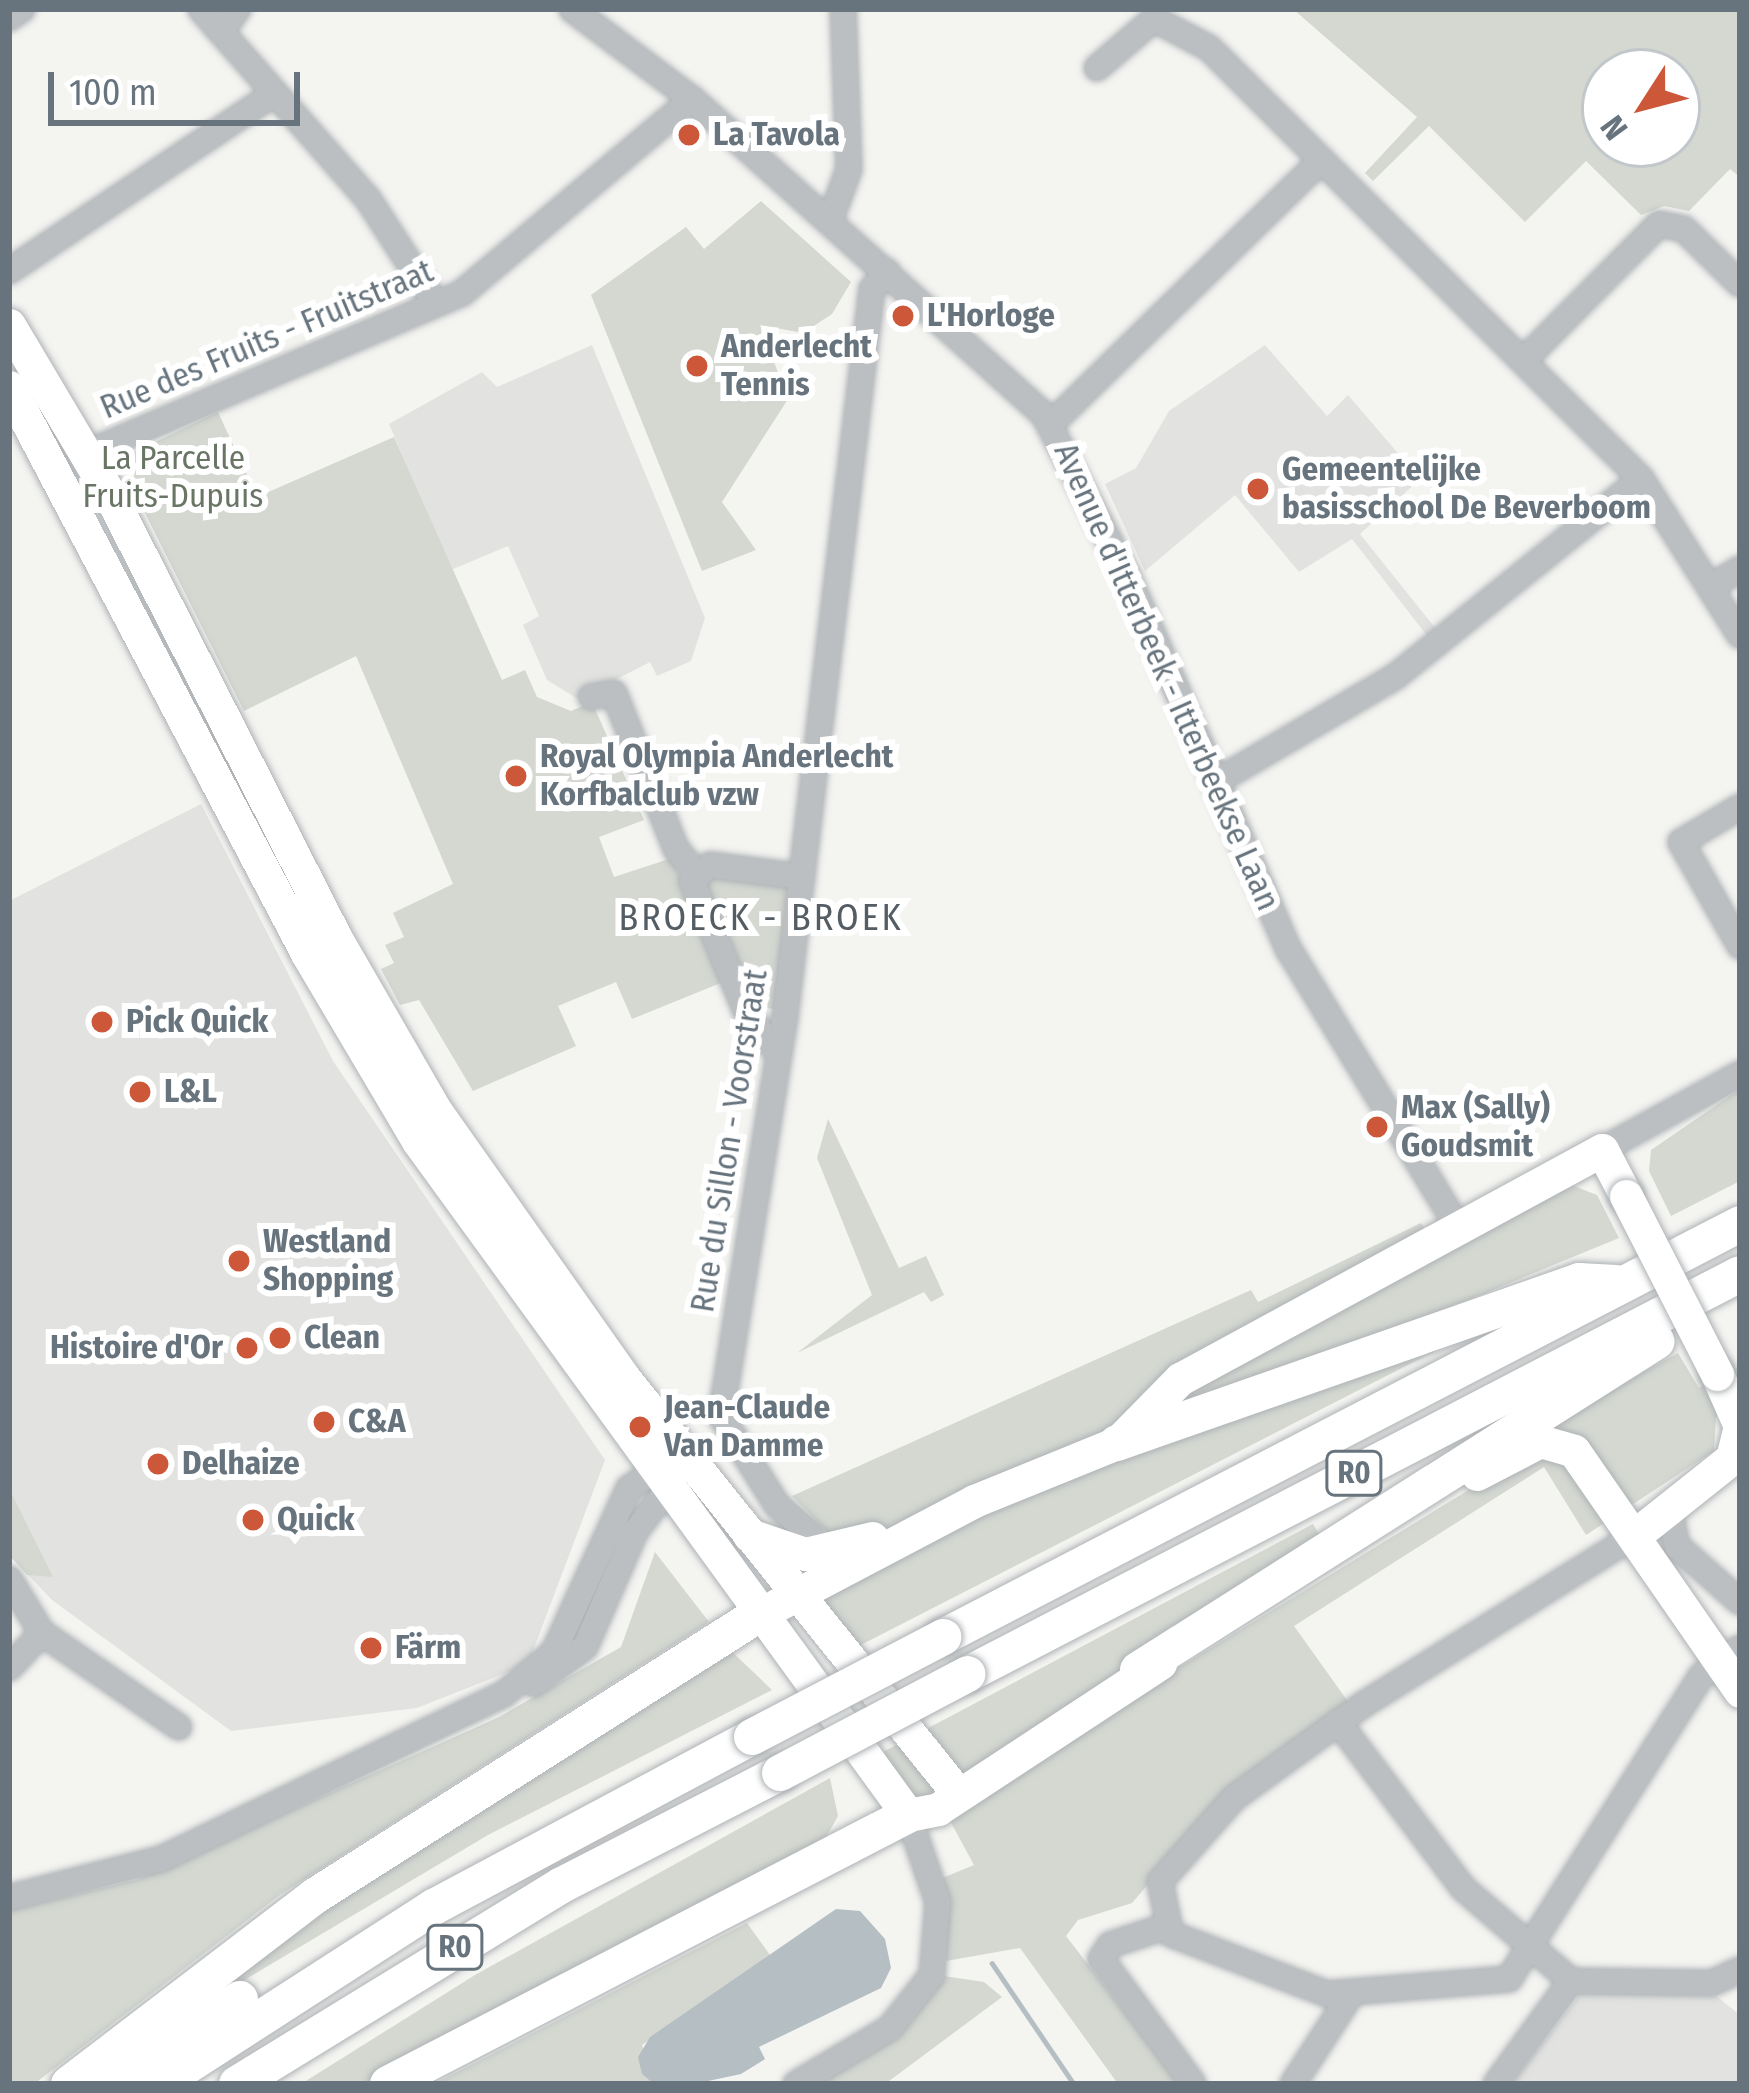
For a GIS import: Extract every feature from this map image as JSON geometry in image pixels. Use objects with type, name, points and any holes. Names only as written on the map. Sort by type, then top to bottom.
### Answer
[{"type":"highway","name":"R0","points":[[159,2084],[434,1907],[1740,1224]]},
{"type":"highway","name":"R0","points":[[237,2084],[540,1897],[1740,1278]]},
{"type":"highway","points":[[1138,1670],[1740,1278]]},
{"type":"highway","points":[[1118,1443],[1579,1281],[1626,1283]]},
{"type":"highway","points":[[69,2084],[316,1896],[777,1605]]},
{"type":"highway","points":[[388,2084],[908,1815]]},
{"type":"highway","points":[[108,2084],[396,1906],[434,1907]]},
{"type":"main road","points":[[9,325],[87,453],[263,797],[435,1110],[745,1533],[777,1605],[908,1815],[938,1809],[955,1790],[1138,1670],[1191,1652],[1540,1441],[1574,1451],[1634,1536],[1730,1655],[1740,1691]]},
{"type":"main road","points":[[9,362],[64,444],[87,453]]},
{"type":"main road","points":[[9,387],[227,799],[418,1142],[658,1481],[901,1730],[941,1762],[955,1790]]},
{"type":"main road","points":[[777,1605],[915,1531],[1118,1443],[1180,1378],[1601,1150],[1717,1374],[1739,1442],[1720,1471],[1634,1536]]},
{"type":"main road","points":[[745,1533],[805,1554],[915,1531]]},
{"type":"street","points":[[9,18],[22,9]]},
{"type":"street","points":[[201,9],[368,199],[435,303]]},
{"type":"street","points":[[221,32],[238,9]]},
{"type":"street","name":"Avenue d'Itterbeek - Itterbeekse Laan","points":[[572,9],[692,99],[1051,424],[1219,780],[1289,950],[1458,1227]]},
{"type":"street","points":[[830,221],[849,169],[843,9]]},
{"type":"street","points":[[1097,68],[1154,19],[1176,25],[1526,359],[1641,479],[1740,634]]},
{"type":"street","points":[[9,271],[272,94]]},
{"type":"street","name":"Rue des Fruits - Fruitstraat","points":[[87,453],[462,293],[692,99]]},
{"type":"street","points":[[1051,424],[1322,160]]},
{"type":"street","points":[[1526,359],[1659,224],[1684,229],[1740,284]]},
{"type":"street","name":"Rue du Sillon - Voorstraat","points":[[832,1551],[777,1505],[721,1422],[802,877],[872,290],[886,272]]},
{"type":"street","points":[[1219,780],[1396,676],[1641,479]]},
{"type":"street","points":[[1711,587],[1740,569]]},
{"type":"street","points":[[591,697],[614,693],[676,849],[694,872],[693,890],[747,1014],[777,1052]]},
{"type":"street","points":[[227,799],[242,790],[263,797]]},
{"type":"street","points":[[1740,807],[1682,842],[1740,946]]},
{"type":"street","points":[[694,872],[802,877]]},
{"type":"street","points":[[1601,1150],[1740,1074]]},
{"type":"street","points":[[9,1898],[161,1859],[578,1657],[658,1481],[688,1456]]},
{"type":"street","points":[[1682,1497],[1671,1516],[1677,1546],[1740,1602]]},
{"type":"street","points":[[1634,1536],[1282,1758],[1186,1848],[1159,1887],[1167,1925],[1186,1946],[1350,1996],[1503,1982],[1701,1676],[1730,1655]]},
{"type":"street","points":[[9,1580],[42,1633],[179,1726]]},
{"type":"street","points":[[9,1668],[42,1633]]},
{"type":"street","points":[[1338,1722],[1464,1889],[1571,1982],[1712,1983],[1740,1970]]},
{"type":"street","points":[[796,2084],[890,2028],[932,1975],[938,1902],[908,1815]]},
{"type":"street","points":[[1167,1925],[1110,1945],[1101,1959],[1192,2084]]},
{"type":"street","points":[[1496,2084],[1571,1982]]},
{"type":"street","points":[[1293,2084],[1350,1996]]},
{"type":"shaded area","points":[[592,345],[705,618],[691,661],[657,676],[650,662],[578,699],[547,680],[523,625],[539,616],[508,546],[451,570],[389,424],[482,372],[497,387]]},
{"type":"shaded area","name":"Gemeentelijke basisschool De Beverboom","points":[[1265,345],[1327,416],[1348,395],[1420,479],[1360,534],[1436,629],[1428,637],[1352,539],[1299,572],[1235,495],[1145,571],[1105,484],[1136,468],[1169,411]]},
{"type":"shaded area","name":"Westland Shopping","points":[[201,804],[333,1061],[605,1460],[528,1664],[417,1708],[231,1731],[52,1600],[9,1555],[9,901]]},
{"type":"shaded area","points":[[836,1909],[860,1911],[885,1939],[891,1968],[881,1988],[759,2047],[765,2059],[741,2074],[694,2084],[654,2084],[642,2074],[638,2057],[650,2037]]},
{"type":"shaded area","points":[[1583,1991],[1716,1996],[1740,2015],[1740,2084],[1512,2084]]},
{"type":"green space","points":[[1293,9],[1740,9],[1740,177],[1730,169],[1689,211],[1664,206],[1641,215],[1593,168],[1701,168],[1701,48],[1581,48],[1581,166],[1525,222],[1429,126],[1373,181],[1365,173],[1417,117]]},
{"type":"green space","name":"Anderlecht Tennis","points":[[761,201],[851,282],[832,314],[803,333],[760,325],[788,399],[722,502],[756,550],[702,571],[591,295],[686,227],[704,249]]},
{"type":"green space","name":"La Parcelle Fruits-Dupuis","points":[[218,412],[257,497],[394,437],[502,680],[525,670],[537,697],[571,711],[592,702],[644,820],[599,837],[614,877],[672,858],[723,982],[632,1019],[616,982],[558,1006],[576,1046],[473,1091],[419,1000],[400,1005],[381,969],[394,963],[385,945],[404,937],[393,913],[453,884],[356,656],[244,711],[128,479],[132,453]]},
{"type":"green space","points":[[714,875],[788,886],[774,1009],[753,1006],[703,892]]},
{"type":"green space","points":[[1740,1089],[1740,1181],[1671,1216],[1649,1171],[1651,1150]]},
{"type":"green space","points":[[828,1119],[899,1268],[926,1256],[944,1295],[931,1302],[924,1292],[797,1353],[872,1295],[817,1158]]},
{"type":"green space","points":[[1566,1183],[1597,1195],[1619,1238],[1434,1314],[1445,1346],[849,1651],[817,1612],[832,1536],[792,1496],[1251,1290],[1258,1302],[1421,1223],[1439,1251]]},
{"type":"green space","points":[[1678,1353],[1699,1388],[1740,1366],[1740,1402],[1716,1417],[1714,1451],[1586,1535],[1544,1467],[1294,1626],[1349,1703],[1227,1792],[1132,1903],[1078,1920],[1066,1936],[1180,2084],[1118,2084],[1020,1948],[946,1961],[940,1879],[974,1865],[948,1817],[902,1792],[881,1753],[1313,1524],[1319,1534],[1157,1642],[1175,1670],[1529,1453],[1543,1427]]},
{"type":"green space","points":[[9,1488],[53,1577],[27,1575],[9,1555]]},
{"type":"green space","points":[[655,1552],[709,1622],[281,1894],[34,2084],[9,2084],[9,1910],[136,1880],[499,1717],[621,1647]]},
{"type":"green space","points":[[727,1647],[772,1690],[488,1835],[184,2016],[254,1952]]},
{"type":"green space","points":[[830,1778],[838,1816],[820,1848],[363,2084],[301,2084],[475,1975]]},
{"type":"green space","points":[[747,1923],[770,1955],[642,2045],[654,2084],[434,2084]]},
{"type":"green space","points":[[944,1976],[984,1982],[1002,1997],[885,2084],[817,2084],[910,2023]]},
{"type":"waterway","points":[[992,1963],[1074,2084]]},
{"type":"place","name":"La Tavola","points":[[689,135]]},
{"type":"place","name":"L'Horloge","points":[[903,316]]},
{"type":"place","name":"Anderlecht Tennis","points":[[697,366]]},
{"type":"place","name":"Gemeentelijke basisschool De Beverboom","points":[[1258,489]]},
{"type":"place","name":"Royal Olympia Anderlecht Korfbalclub vzw","points":[[516,776]]},
{"type":"place","name":"Pick Quick","points":[[102,1022]]},
{"type":"place","name":"L&L","points":[[140,1092]]},
{"type":"place","name":"Max (Sally) Goudsmit","points":[[1377,1127]]},
{"type":"place","name":"Westland Shopping","points":[[239,1261]]},
{"type":"place","name":"Clean","points":[[280,1338]]},
{"type":"place","name":"Histoire d'Or","points":[[247,1348]]},
{"type":"place","name":"C&A","points":[[324,1422]]},
{"type":"place","name":"Jean-Claude Van Damme","points":[[640,1427]]},
{"type":"place","name":"Delhaize","points":[[158,1464]]},
{"type":"place","name":"Quick","points":[[253,1520]]},
{"type":"place","name":"Färm","points":[[371,1648]]},
{"type":"district","name":"BROECK - BROEK","points":[[761,919]]}]
